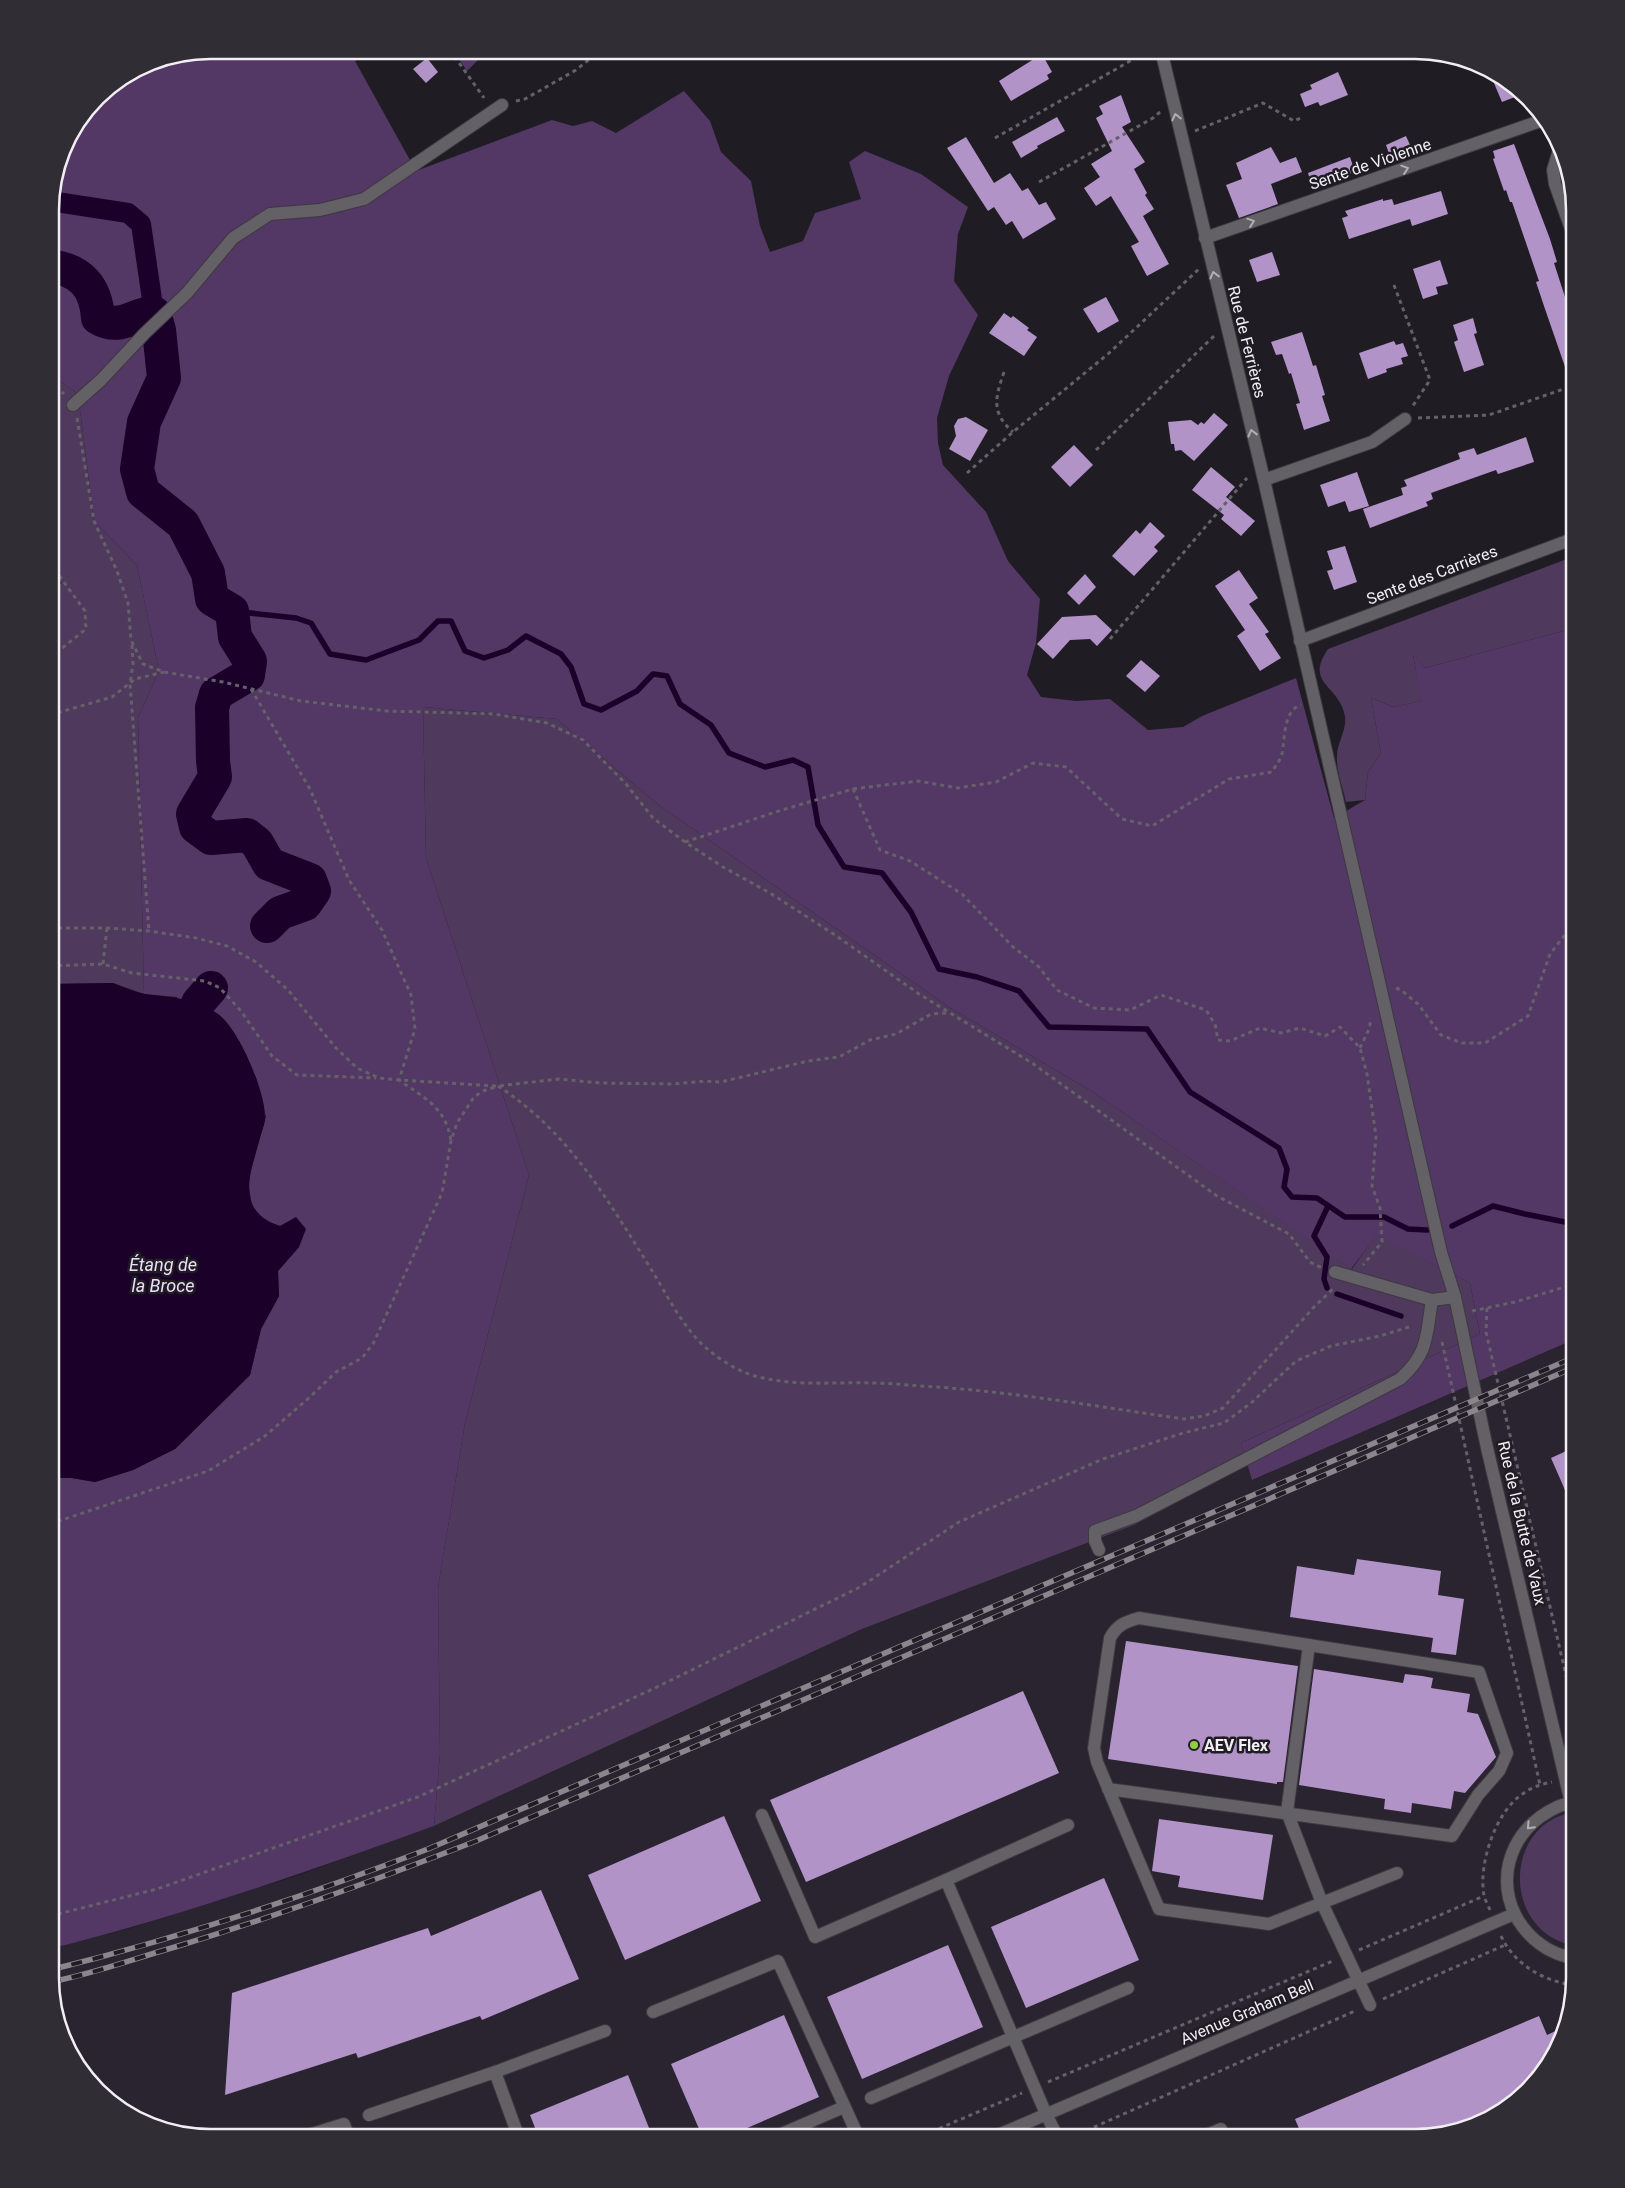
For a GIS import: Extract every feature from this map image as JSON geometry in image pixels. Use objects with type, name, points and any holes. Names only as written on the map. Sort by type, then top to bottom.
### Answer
[{"type":"street","name":"Rue de Ferrières","points":[[1162,59],[1260,463],[1381,984]]},
{"type":"street","points":[[73,405],[101,380],[145,333],[187,293],[233,238],[270,214],[320,210],[364,199],[502,105]]},
{"type":"street","name":"Sente de Violenne","points":[[1205,238],[1538,122]]},
{"type":"street","points":[[1557,158],[1553,170],[1555,184],[1566,215]]},
{"type":"street","points":[[1264,480],[1372,442],[1405,418]]},
{"type":"street","name":"Sente des Carrières","points":[[1300,641],[1566,541]]},
{"type":"street","name":"Rue de la Butte de Vaux","points":[[1381,984],[1433,1215],[1454,1296],[1566,1772]]},
{"type":"street","points":[[1335,1272],[1432,1300],[1454,1296]]},
{"type":"street","points":[[1099,1550],[1095,1541],[1095,1530],[1136,1516],[1400,1379],[1415,1366],[1424,1350],[1432,1300]]},
{"type":"street","points":[[1108,1789],[1452,1836],[1478,1795],[1499,1771],[1508,1753],[1479,1672],[1139,1618],[1126,1621],[1116,1628],[1110,1638],[1094,1748],[1097,1762],[1108,1789],[1159,1909],[1269,1924],[1397,1873]]},
{"type":"street","points":[[1309,1645],[1287,1812],[1322,1903],[1370,2004]]},
{"type":"street","points":[[1566,1805],[1548,1811],[1529,1825],[1515,1844],[1508,1867],[1507,1887],[1514,1914],[1528,1935],[1548,1950],[1566,1955]]},
{"type":"street","points":[[762,1815],[814,1937],[1068,1825]]},
{"type":"street","points":[[946,1880],[1034,2088],[1054,2129]]},
{"type":"street","name":"Avenue Graham Bell","points":[[1015,2129],[1046,2114],[1360,1982],[1514,1914]]},
{"type":"street","points":[[653,2012],[778,1961],[855,2129]]},
{"type":"street","points":[[871,2098],[1128,1988]]},
{"type":"street","points":[[369,2115],[495,2072],[605,2031]]},
{"type":"street","points":[[495,2072],[516,2129]]},
{"type":"street","points":[[793,2129],[844,2107]]},
{"type":"street","points":[[328,2129],[344,2124],[346,2129]]},
{"type":"path","points":[[456,59],[476,90],[486,100],[502,105],[525,99],[576,70],[589,59]]},
{"type":"path","points":[[995,138],[1133,59]]},
{"type":"path","points":[[1039,182],[1152,118],[1172,102]]},
{"type":"path","points":[[1180,137],[1263,103],[1294,120],[1303,117]]},
{"type":"path","points":[[967,473],[1012,432],[1108,354],[1210,260]]},
{"type":"path","points":[[1394,284],[1430,380],[1405,418]]},
{"type":"path","points":[[1096,450],[1211,337],[1228,331]]},
{"type":"path","points":[[1004,372],[996,397],[1001,422],[1012,432]]},
{"type":"path","points":[[1405,418],[1489,415],[1566,388]]},
{"type":"path","points":[[73,405],[80,428],[94,521],[117,572],[128,603],[132,642],[130,684],[149,931]]},
{"type":"path","points":[[1110,639],[1260,463]]},
{"type":"path","points":[[59,575],[85,611],[86,629],[59,651]]},
{"type":"path","points":[[132,642],[143,664],[164,672],[223,682],[300,702],[387,711],[494,714],[547,723],[583,740],[626,784],[653,818],[685,842],[723,868],[770,893],[948,1013],[1032,1063],[1217,1196],[1288,1234],[1310,1262],[1319,1267]]},
{"type":"path","points":[[59,712],[112,697],[135,679],[164,672]]},
{"type":"path","points":[[251,689],[310,789],[349,880],[382,930],[411,995],[416,1028],[399,1080]]},
{"type":"path","points":[[685,842],[853,789],[918,781],[958,788],[996,782],[1033,763],[1066,767],[1122,819],[1152,826],[1229,779],[1272,772],[1281,757],[1287,720],[1298,706],[1314,702]]},
{"type":"path","points":[[59,966],[103,964],[132,973],[205,981],[220,988],[241,1011],[272,1056],[298,1075],[498,1086],[521,1101],[573,1152],[603,1192],[686,1326],[699,1340],[729,1365],[762,1378],[798,1383],[874,1383],[960,1389],[1040,1397],[1184,1419],[1204,1416],[1223,1408],[1316,1306],[1338,1285],[1353,1277],[1382,1242],[1380,1208],[1372,1186],[1376,1136],[1367,1074],[1360,1048],[1340,1028],[1325,1036],[1300,1028],[1281,1032],[1260,1028],[1230,1041],[1218,1040],[1215,1024],[1206,1010],[1161,995],[1130,1010],[1094,1008],[1057,990],[1038,966],[1013,947],[962,894],[910,861],[880,850],[853,789]]},
{"type":"path","points":[[59,928],[107,928],[149,931],[196,938],[227,946],[256,962],[288,990],[336,1048],[357,1068],[379,1078]]},
{"type":"path","points":[[103,964],[107,928]]},
{"type":"path","points":[[1381,984],[1401,990],[1418,1004],[1441,1035],[1462,1043],[1484,1043],[1528,1016],[1550,954],[1566,934]]},
{"type":"path","points":[[59,1521],[208,1471],[265,1436],[336,1372],[362,1358],[372,1344],[442,1193],[451,1141],[462,1114],[474,1097],[482,1090],[559,1078],[600,1083],[673,1084],[705,1081],[721,1082],[808,1061],[839,1057],[870,1040],[896,1034],[931,1014],[948,1013]]},
{"type":"path","points":[[399,1080],[435,1106],[449,1125],[451,1141]]},
{"type":"path","points":[[1458,1314],[1566,1286]]},
{"type":"path","points":[[1487,1308],[1486,1332],[1566,1675]]},
{"type":"path","points":[[59,1914],[157,1889],[418,1797],[655,1688],[860,1587],[959,1522],[1103,1459],[1184,1433],[1224,1423],[1251,1403],[1296,1361],[1331,1346],[1380,1336],[1428,1322]]},
{"type":"path","points":[[1441,1338],[1540,1785]]},
{"type":"path","points":[[938,2129],[1484,1896]]},
{"type":"path","points":[[1089,2129],[1505,1945]]},
{"type":"shaded area","points":[[210,59],[359,59],[355,61],[416,171],[552,120],[573,126],[592,121],[616,133],[684,91],[710,121],[721,152],[751,181],[760,226],[770,252],[803,241],[815,213],[861,199],[849,162],[865,151],[921,174],[968,207],[958,234],[954,281],[978,315],[949,376],[937,418],[938,443],[943,465],[986,512],[1008,561],[1040,599],[1036,643],[1027,675],[1041,697],[1076,701],[1110,699],[1148,730],[1183,727],[1202,716],[1296,678],[1334,818],[1365,800],[1368,772],[1381,753],[1371,698],[1393,707],[1421,701],[1413,654],[1425,668],[1566,630],[1566,1343],[1252,1480],[1241,1443],[1480,1334],[1470,1283],[1377,1235],[1351,1269],[1093,1092],[949,1007],[660,806],[557,719],[423,707],[426,858],[529,1175],[465,1423],[438,1588],[440,1753],[434,1826],[196,1908],[59,1947],[59,1478],[95,1482],[133,1470],[175,1449],[250,1375],[261,1329],[279,1296],[278,1271],[299,1247],[280,1226],[265,1221],[252,1206],[248,1181],[266,1116],[177,997],[144,994],[138,718],[159,671],[137,565],[94,521],[78,394],[59,380],[59,200],[64,170],[74,143],[84,126],[110,96],[143,74],[170,64]]},
{"type":"shaded area","points":[[459,59],[479,59],[467,71]]},
{"type":"shaded area","points":[[59,380],[78,394],[94,521],[137,565],[159,671],[138,718],[144,994],[113,983],[59,984],[59,584],[62,583],[59,580]]},
{"type":"shaded area","points":[[1566,559],[1566,630],[1425,668],[1413,655],[1422,701],[1393,707],[1371,698],[1381,753],[1368,772],[1365,800],[1346,802],[1337,761],[1345,724],[1344,712],[1335,695],[1324,683],[1320,669],[1328,649]]},
{"type":"shaded area","points":[[423,707],[557,719],[660,806],[949,1007],[1093,1092],[1352,1269],[1377,1234],[1470,1283],[1480,1334],[1241,1443],[1248,1464],[1134,1525],[862,1629],[434,1826],[440,1753],[438,1588],[465,1423],[529,1175],[426,858]]},
{"type":"shaded area","points":[[1566,1343],[1565,1998],[1555,2036],[1541,2062],[1515,2092],[1482,2114],[1455,2124],[1416,2129],[190,2128],[170,2124],[143,2114],[110,2092],[84,2062],[70,2036],[60,1998],[59,1947],[131,1928],[296,1876],[434,1826],[862,1629],[1134,1525],[1248,1464],[1253,1480]]},
{"type":"shaded area","points":[[1566,1815],[1566,1943],[1551,1937],[1534,1921],[1523,1901],[1520,1878],[1523,1855],[1534,1835],[1551,1820]]},
{"type":"water","name":"Étang de la Broce","points":[[113,983],[141,993],[192,1001],[218,1014],[234,1032],[242,1046],[249,1060],[264,1104],[265,1120],[250,1175],[249,1188],[251,1199],[256,1210],[265,1219],[280,1226],[296,1217],[306,1229],[299,1247],[278,1271],[279,1296],[261,1329],[250,1375],[175,1449],[133,1470],[95,1482],[59,1478],[59,984]]},
{"type":"building","points":[[428,59],[438,72],[426,83],[413,69]]},
{"type":"building","points":[[1034,59],[1045,59],[1052,72],[1047,75],[1049,79],[1011,101],[999,81]]},
{"type":"building","points":[[1338,72],[1348,95],[1320,106],[1318,102],[1305,107],[1300,94],[1312,89],[1310,85]]},
{"type":"building","points":[[1493,80],[1516,97],[1502,102]]},
{"type":"building","points":[[1121,95],[1131,122],[1122,127],[1145,162],[1134,169],[1147,193],[1145,195],[1154,209],[1143,216],[1169,264],[1147,276],[1131,246],[1139,242],[1111,196],[1096,206],[1084,188],[1100,177],[1091,164],[1112,151],[1096,118],[1103,114],[1099,106]]},
{"type":"building","points":[[1057,117],[1065,131],[1037,146],[1038,148],[1021,158],[1012,142]]},
{"type":"building","points":[[1406,136],[1414,154],[1392,162],[1386,145]]},
{"type":"building","points":[[966,137],[994,183],[1010,173],[1022,191],[1028,188],[1039,205],[1046,202],[1056,219],[1023,239],[1012,221],[1006,225],[994,207],[988,211],[947,148]]},
{"type":"building","points":[[1514,144],[1550,239],[1557,262],[1554,263],[1566,300],[1566,370],[1536,282],[1539,281],[1512,202],[1510,202],[1506,190],[1504,191],[1493,159],[1495,158],[1493,151]]},
{"type":"building","points":[[1271,147],[1280,163],[1296,157],[1302,172],[1271,184],[1278,204],[1239,218],[1226,185],[1242,179],[1236,163]]},
{"type":"building","points":[[1350,157],[1355,172],[1333,179],[1334,182],[1313,190],[1308,173]]},
{"type":"building","points":[[1441,191],[1448,214],[1412,226],[1410,219],[1349,239],[1342,218],[1348,216],[1345,211],[1383,199],[1383,201],[1392,199],[1394,205]]},
{"type":"building","points":[[1272,252],[1280,275],[1257,282],[1249,260]]},
{"type":"building","points":[[1440,260],[1448,284],[1436,287],[1438,294],[1423,299],[1413,269]]},
{"type":"building","points":[[1106,297],[1119,321],[1098,333],[1083,309]]},
{"type":"building","points":[[1004,313],[1011,318],[1013,316],[1029,328],[1027,330],[1037,337],[1024,356],[989,333]]},
{"type":"building","points":[[1473,318],[1477,333],[1474,334],[1484,365],[1464,372],[1454,342],[1458,340],[1453,325]]},
{"type":"building","points":[[1302,332],[1313,366],[1316,365],[1325,395],[1322,396],[1330,421],[1304,430],[1296,404],[1300,403],[1291,373],[1289,374],[1282,354],[1276,355],[1271,342]]},
{"type":"building","points":[[1394,341],[1396,345],[1403,343],[1408,356],[1401,358],[1403,364],[1386,369],[1387,372],[1368,379],[1359,353]]},
{"type":"building","points":[[1214,413],[1228,425],[1194,461],[1181,450],[1175,451],[1174,444],[1171,444],[1168,422],[1191,420],[1198,425],[1201,422],[1204,424]]},
{"type":"building","points":[[966,417],[988,430],[970,461],[949,449],[956,436],[954,426],[958,419]]},
{"type":"building","points":[[1526,437],[1534,462],[1498,474],[1496,470],[1431,493],[1433,499],[1426,502],[1428,506],[1370,528],[1363,509],[1403,495],[1401,488],[1407,486],[1404,480],[1460,459],[1458,453],[1474,448],[1477,455]]},
{"type":"building","points":[[1074,445],[1093,465],[1070,487],[1051,467]]},
{"type":"building","points":[[1211,467],[1235,487],[1226,497],[1255,521],[1241,536],[1221,519],[1224,515],[1192,490]]},
{"type":"building","points":[[1357,472],[1369,506],[1349,512],[1345,501],[1328,507],[1320,485]]},
{"type":"building","points":[[1150,522],[1165,536],[1154,547],[1158,551],[1134,576],[1112,556],[1136,530],[1140,534]]},
{"type":"building","points":[[1345,546],[1357,582],[1334,590],[1327,571],[1333,569],[1327,551]]},
{"type":"building","points":[[1239,570],[1258,598],[1249,604],[1269,632],[1265,634],[1281,658],[1260,671],[1237,636],[1245,630],[1215,586]]},
{"type":"building","points":[[1085,574],[1096,587],[1079,605],[1067,593]]},
{"type":"building","points":[[1096,615],[1112,630],[1097,646],[1090,639],[1070,640],[1053,659],[1037,644],[1062,617]]},
{"type":"building","points":[[1141,660],[1160,676],[1145,692],[1126,676]]},
{"type":"building","points":[[1566,1451],[1566,1492],[1551,1458]]},
{"type":"building","points":[[1357,1559],[1441,1571],[1438,1595],[1464,1599],[1456,1655],[1431,1652],[1433,1638],[1290,1617],[1297,1566],[1354,1575]]},
{"type":"building","points":[[1126,1641],[1298,1666],[1283,1782],[1277,1782],[1277,1784],[1108,1759]]},
{"type":"building","points":[[1314,1669],[1403,1683],[1405,1674],[1422,1676],[1433,1678],[1431,1688],[1470,1694],[1467,1712],[1478,1714],[1496,1757],[1465,1793],[1454,1791],[1451,1809],[1412,1803],[1411,1813],[1384,1809],[1385,1799],[1299,1785]]},
{"type":"building","points":[[1023,1691],[1059,1773],[806,1882],[770,1800]]},
{"type":"building","points":[[724,1816],[761,1901],[625,1960],[588,1875]]},
{"type":"building","points":[[1159,1819],[1273,1835],[1263,1900],[1178,1887],[1180,1876],[1152,1871]]},
{"type":"building","points":[[1104,1878],[1139,1960],[1026,2008],[991,1927]]},
{"type":"building","points":[[541,1890],[579,1979],[482,2020],[480,2016],[358,2058],[356,2053],[225,2095],[232,1993],[428,1928],[431,1936]]},
{"type":"building","points":[[948,1945],[983,2027],[862,2079],[827,1997]]},
{"type":"building","points":[[784,2015],[819,2097],[745,2129],[699,2129],[671,2064]]},
{"type":"building","points":[[1539,2016],[1547,2035],[1557,2030],[1551,2045],[1529,2078],[1499,2104],[1473,2118],[1435,2128],[1416,2129],[1299,2129],[1295,2119]]},
{"type":"building","points":[[628,2075],[649,2129],[535,2129],[530,2115]]},
{"type":"waterway","points":[[59,202],[128,213],[141,224],[154,313]]},
{"type":"waterway","points":[[59,268],[70,271],[85,282],[94,297],[98,318],[106,322],[120,322],[154,313],[159,330],[164,378],[144,422],[137,469],[143,492],[183,524],[208,573],[212,599],[232,611],[235,637],[250,661],[248,675],[216,694],[212,708],[215,777],[193,814],[196,827],[211,838],[247,835],[257,843],[269,864],[310,880],[314,891],[305,904],[280,913],[267,926]]},
{"type":"waterway","points":[[232,611],[296,618],[311,623],[330,654],[366,660],[419,640],[438,621],[451,621],[465,651],[484,658],[508,650],[526,636],[561,654],[571,667],[584,704],[601,710],[637,691],[653,674],[667,676],[680,704],[711,725],[729,753],[765,767],[793,760],[808,767],[818,825],[844,867],[882,873],[911,912],[939,969],[977,977],[1019,991],[1049,1027],[1147,1029],[1190,1092],[1279,1148],[1287,1169],[1284,1187],[1292,1197],[1317,1198],[1345,1217],[1384,1217],[1408,1229],[1427,1230]]},
{"type":"waterway","points":[[198,1003],[211,988]]},
{"type":"waterway","points":[[1327,1288],[1324,1279],[1327,1257],[1314,1236],[1328,1206]]},
{"type":"waterway","points":[[1452,1226],[1493,1206],[1566,1222]]},
{"type":"waterway","points":[[1337,1294],[1401,1316]]},
{"type":"railway","points":[[59,1968],[241,1916],[335,1884],[428,1849],[1566,1361]]},
{"type":"railway","points":[[59,1980],[97,1971],[251,1923],[364,1884],[476,1841],[1566,1371]]},
{"type":"place","name":"AEV Flex","points":[[1194,1745]]}]
